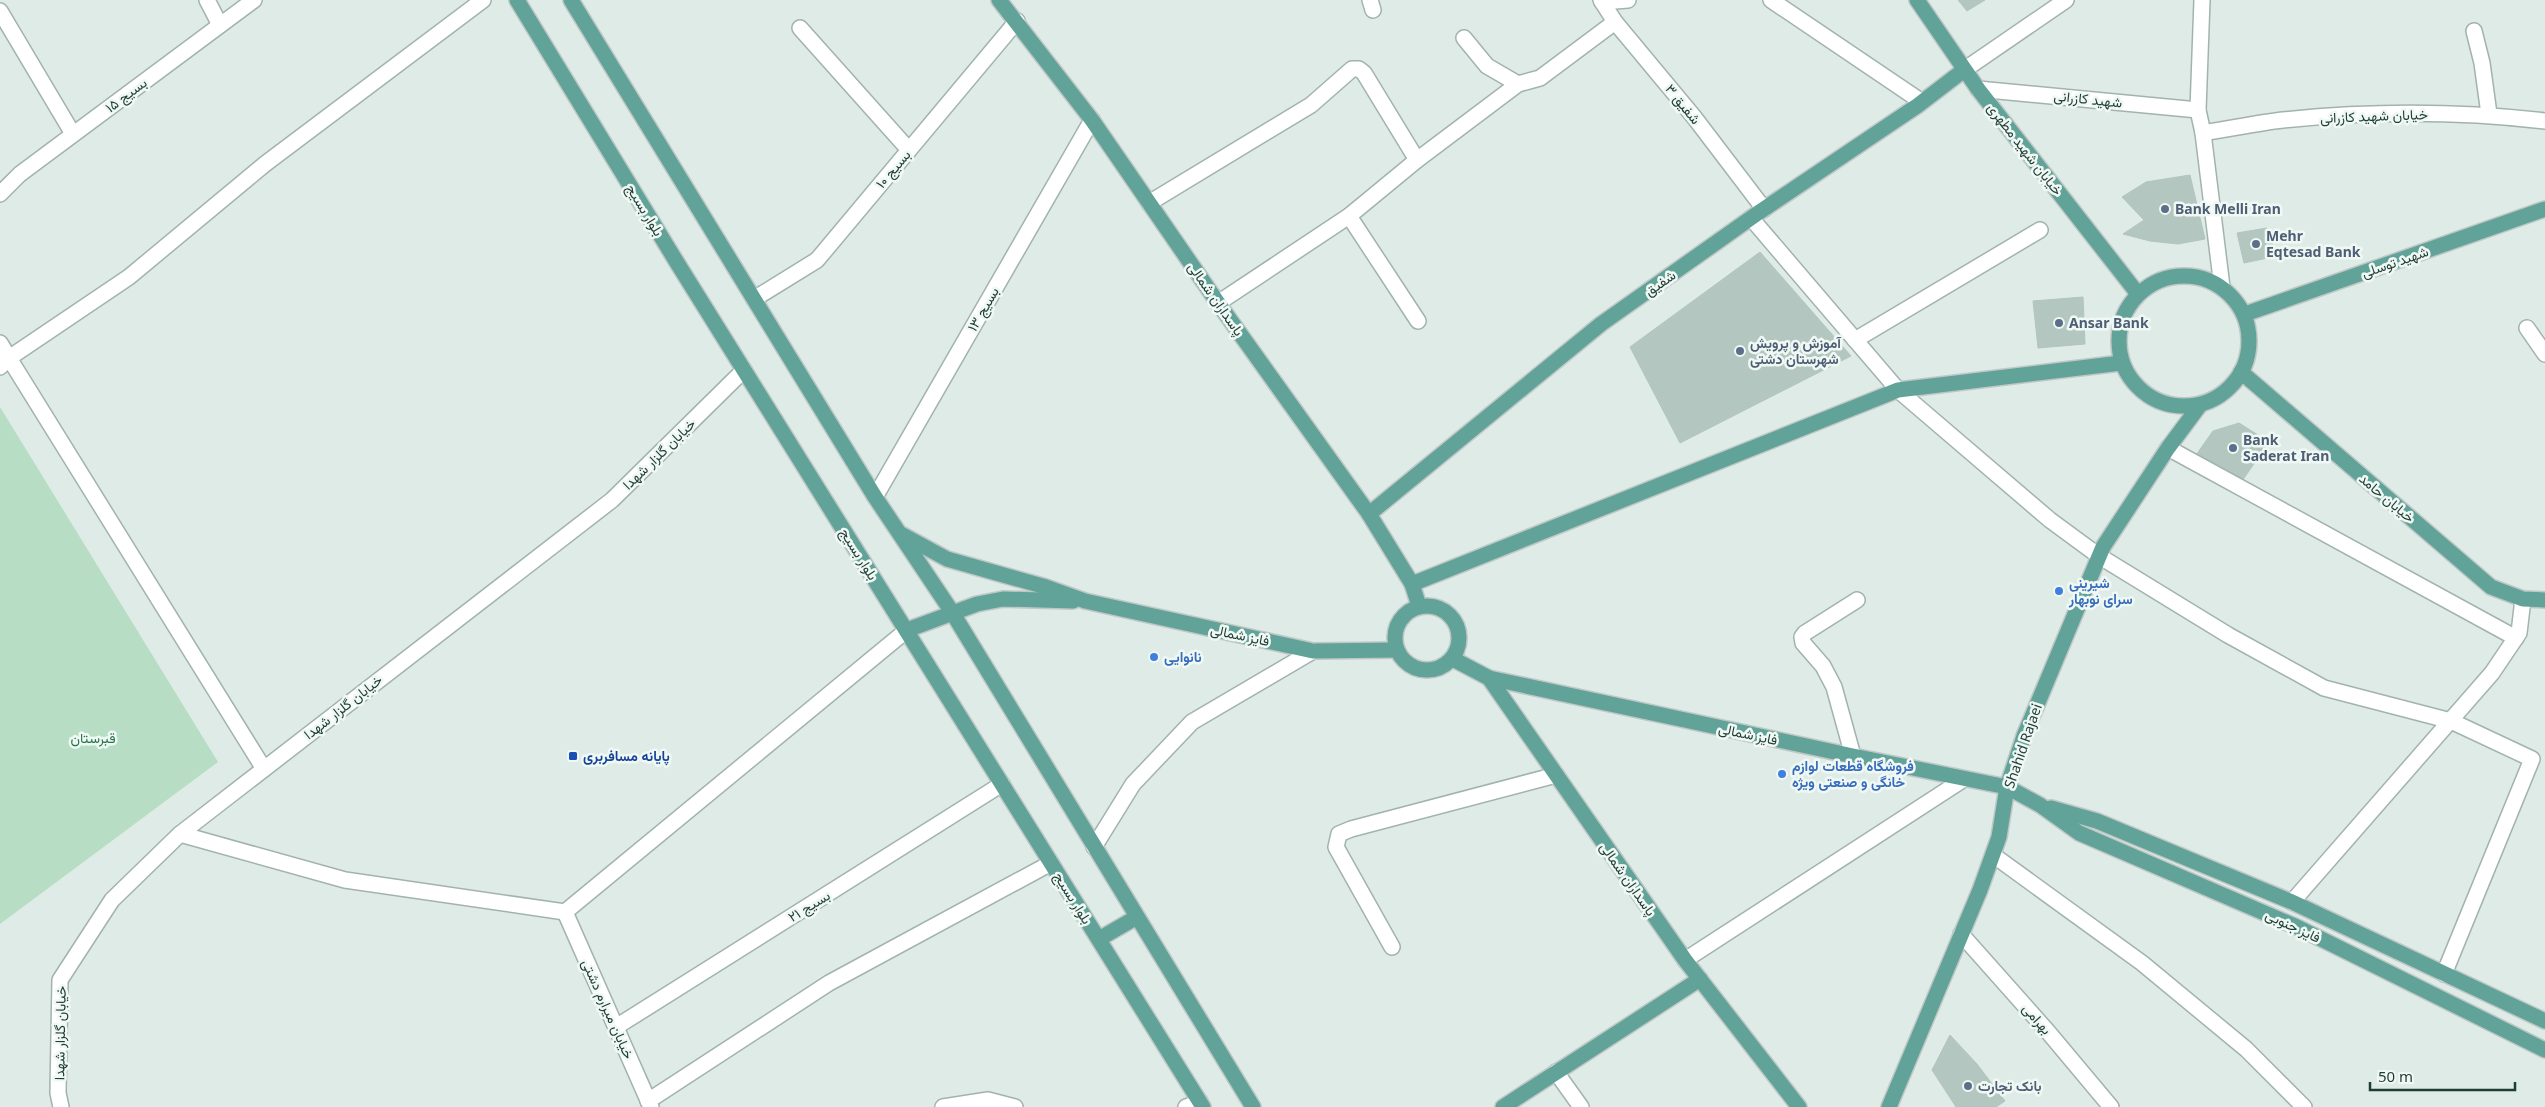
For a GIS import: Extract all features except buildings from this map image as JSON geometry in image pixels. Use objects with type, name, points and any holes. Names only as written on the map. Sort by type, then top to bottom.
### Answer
[{"type":"main road","name":"بلوار بسیج","points":[[517,0],[744,370],[1099,939],[1197,1105]]},
{"type":"main road","points":[[571,0],[875,497],[952,612],[1252,1107]]},
{"type":"main road","name":"پاسداران شمالی","points":[[999,0],[1092,120],[1218,303],[1369,514],[1412,584],[1419,606]]},
{"type":"main road","name":"خیابان شهید مطهری","points":[[1917,0],[1978,89],[2138,294]]},
{"type":"main road","name":"شفیق","points":[[1369,514],[1601,324],[1764,209],[1922,102],[1964,70]]},
{"type":"main road","name":"شهید توسلی","points":[[2245,314],[2545,209]]},
{"type":"main road","points":[[2179,276],[2201,278],[2222,287],[2245,314],[2250,344],[2246,364],[2235,383],[2219,396],[2200,405],[2179,407],[2159,402],[2141,391],[2121,363],[2118,333],[2125,312],[2138,294],[2157,281],[2179,276]]},
{"type":"main road","points":[[1412,584],[1898,390],[2121,363]]},
{"type":"main road","name":"خیابان حامد","points":[[2241,372],[2491,587],[2523,599],[2545,600]]},
{"type":"main road","name":"Shahid Rajaei","points":[[1889,1107],[2000,837],[2007,787],[2024,736],[2099,556],[2168,448],[2200,405]]},
{"type":"main road","name":"فایز شمالی","points":[[896,530],[919,545],[947,558],[1046,587],[1085,602],[1313,651],[1396,650]]},
{"type":"main road","name":"فایز شمالی","points":[[907,630],[952,612],[977,604],[1003,599],[1085,602]]},
{"type":"main road","points":[[1419,606],[1433,606],[1445,610],[1455,620],[1460,633],[1459,647],[1453,659],[1442,667],[1429,671],[1410,665],[1404,661],[1396,650],[1394,636],[1398,623],[1407,612],[1419,606]]},
{"type":"main road","name":"پاسداران شمالی","points":[[1453,659],[1489,678],[1685,960],[1799,1107]]},
{"type":"main road","name":"فایز شمالی","points":[[1489,678],[2007,787]]},
{"type":"main road","name":"فایز جنوبی","points":[[2007,787],[2040,804],[2079,833],[2297,926],[2545,1050]]},
{"type":"main road","name":"فایز جنوبی","points":[[2040,804],[2097,821],[2292,902],[2545,1021]]},
{"type":"main road","points":[[1099,939],[1137,917]]},
{"type":"main road","points":[[1503,1107],[1700,979]]},
{"type":"street","points":[[207,0],[220,25]]},
{"type":"street","name":"بسیج ۱۵","points":[[0,194],[20,174],[254,0]]},
{"type":"street","points":[[4,362],[129,277],[265,164],[484,0]]},
{"type":"street","points":[[1601,1],[1628,0]]},
{"type":"street","points":[[1771,0],[1922,102]]},
{"type":"street","points":[[1964,70],[2066,0]]},
{"type":"street","points":[[2202,0],[2198,110],[2204,133],[2222,287]]},
{"type":"street","name":"شفیق ۳","points":[[1601,1],[1615,22],[1694,117],[1764,209]]},
{"type":"street","points":[[0,11],[73,134]]},
{"type":"street","name":"بسیج ۱۰","points":[[754,299],[817,260],[1017,21]]},
{"type":"street","points":[[1218,303],[1349,216],[1417,160],[1518,84],[1540,78],[1615,22]]},
{"type":"street","points":[[800,28],[909,150]]},
{"type":"street","points":[[2474,31],[2482,63],[2488,114]]},
{"type":"street","points":[[1464,38],[1487,66],[1518,84]]},
{"type":"street","points":[[1149,203],[1311,105],[1352,69],[1359,69],[1364,73],[1417,160]]},
{"type":"street","name":"شهید کازرانی","points":[[1978,89],[2198,110]]},
{"type":"street","name":"خیابان شهید کازرانی","points":[[2204,133],[2282,120],[2368,114],[2488,114],[2545,121]]},
{"type":"street","name":"بسیج ۱۳","points":[[875,497],[1092,120]]},
{"type":"street","points":[[1349,216],[1418,320]]},
{"type":"street","points":[[1751,218],[1898,390],[2050,520],[2099,556],[2228,635],[2324,688],[2451,721],[2539,762],[2444,974]]},
{"type":"street","points":[[1855,340],[2040,230]]},
{"type":"street","points":[[2527,328],[2545,354]]},
{"type":"street","points":[[0,343],[4,362],[264,769]]},
{"type":"street","name":"خیابان گلزار شهدا","points":[[61,1107],[58,1093],[60,980],[112,900],[180,834],[612,500],[744,370]]},
{"type":"street","points":[[2168,448],[2516,638]]},
{"type":"street","points":[[2292,902],[2492,673],[2519,632],[2523,599]]},
{"type":"street","points":[[1853,756],[1834,687],[1823,666],[1803,643],[1802,637],[1805,633],[1857,600]]},
{"type":"street","points":[[180,834],[346,880],[565,912],[907,630]]},
{"type":"street","points":[[1094,848],[1133,784],[1192,722],[1313,651]]},
{"type":"street","points":[[1392,947],[1336,847],[1339,834],[1351,828],[1556,775]]},
{"type":"street","points":[[1685,960],[1964,779]]},
{"type":"street","name":"بسیج ۲۱","points":[[616,1027],[1002,784]]},
{"type":"street","points":[[1993,855],[2142,963],[2246,1049],[2304,1107]]},
{"type":"street","points":[[650,1104],[829,983],[1051,862]]},
{"type":"street","name":"خیابان میرارم دشتی","points":[[565,912],[650,1104]]},
{"type":"street","name":"بهرامی","points":[[1961,934],[2050,1033],[2111,1107]]},
{"type":"street","points":[[1556,1072],[1581,1107]]},
{"type":"street","points":[[943,1107],[988,1100],[1015,1107]]},
{"type":"green space","name":"قبرستان","points":[[0,407],[218,762],[0,924]]},
{"type":"place","name":"Bank Melli Iran","points":[[2165,209]]},
{"type":"place","name":"Mehr Eqtesad Bank","points":[[2256,244]]},
{"type":"place","name":"Ansar Bank","points":[[2059,323]]},
{"type":"place","name":"آموزش و پرویش شهرستان دشتی","points":[[1740,351]]},
{"type":"place","name":"Bank Saderat Iran","points":[[2233,448]]},
{"type":"place","name":"شیرینی سرای نوبهار","points":[[2059,591]]},
{"type":"place","name":"نانوایی","points":[[1154,657]]},
{"type":"place","name":"پایانه مسافربری","points":[[573,756]]},
{"type":"place","name":"فروشگاه قطعات لوازم خانگی و صنعتی ویژه","points":[[1782,774]]},
{"type":"place","name":"بانک تجارت","points":[[1968,1086]]}]
